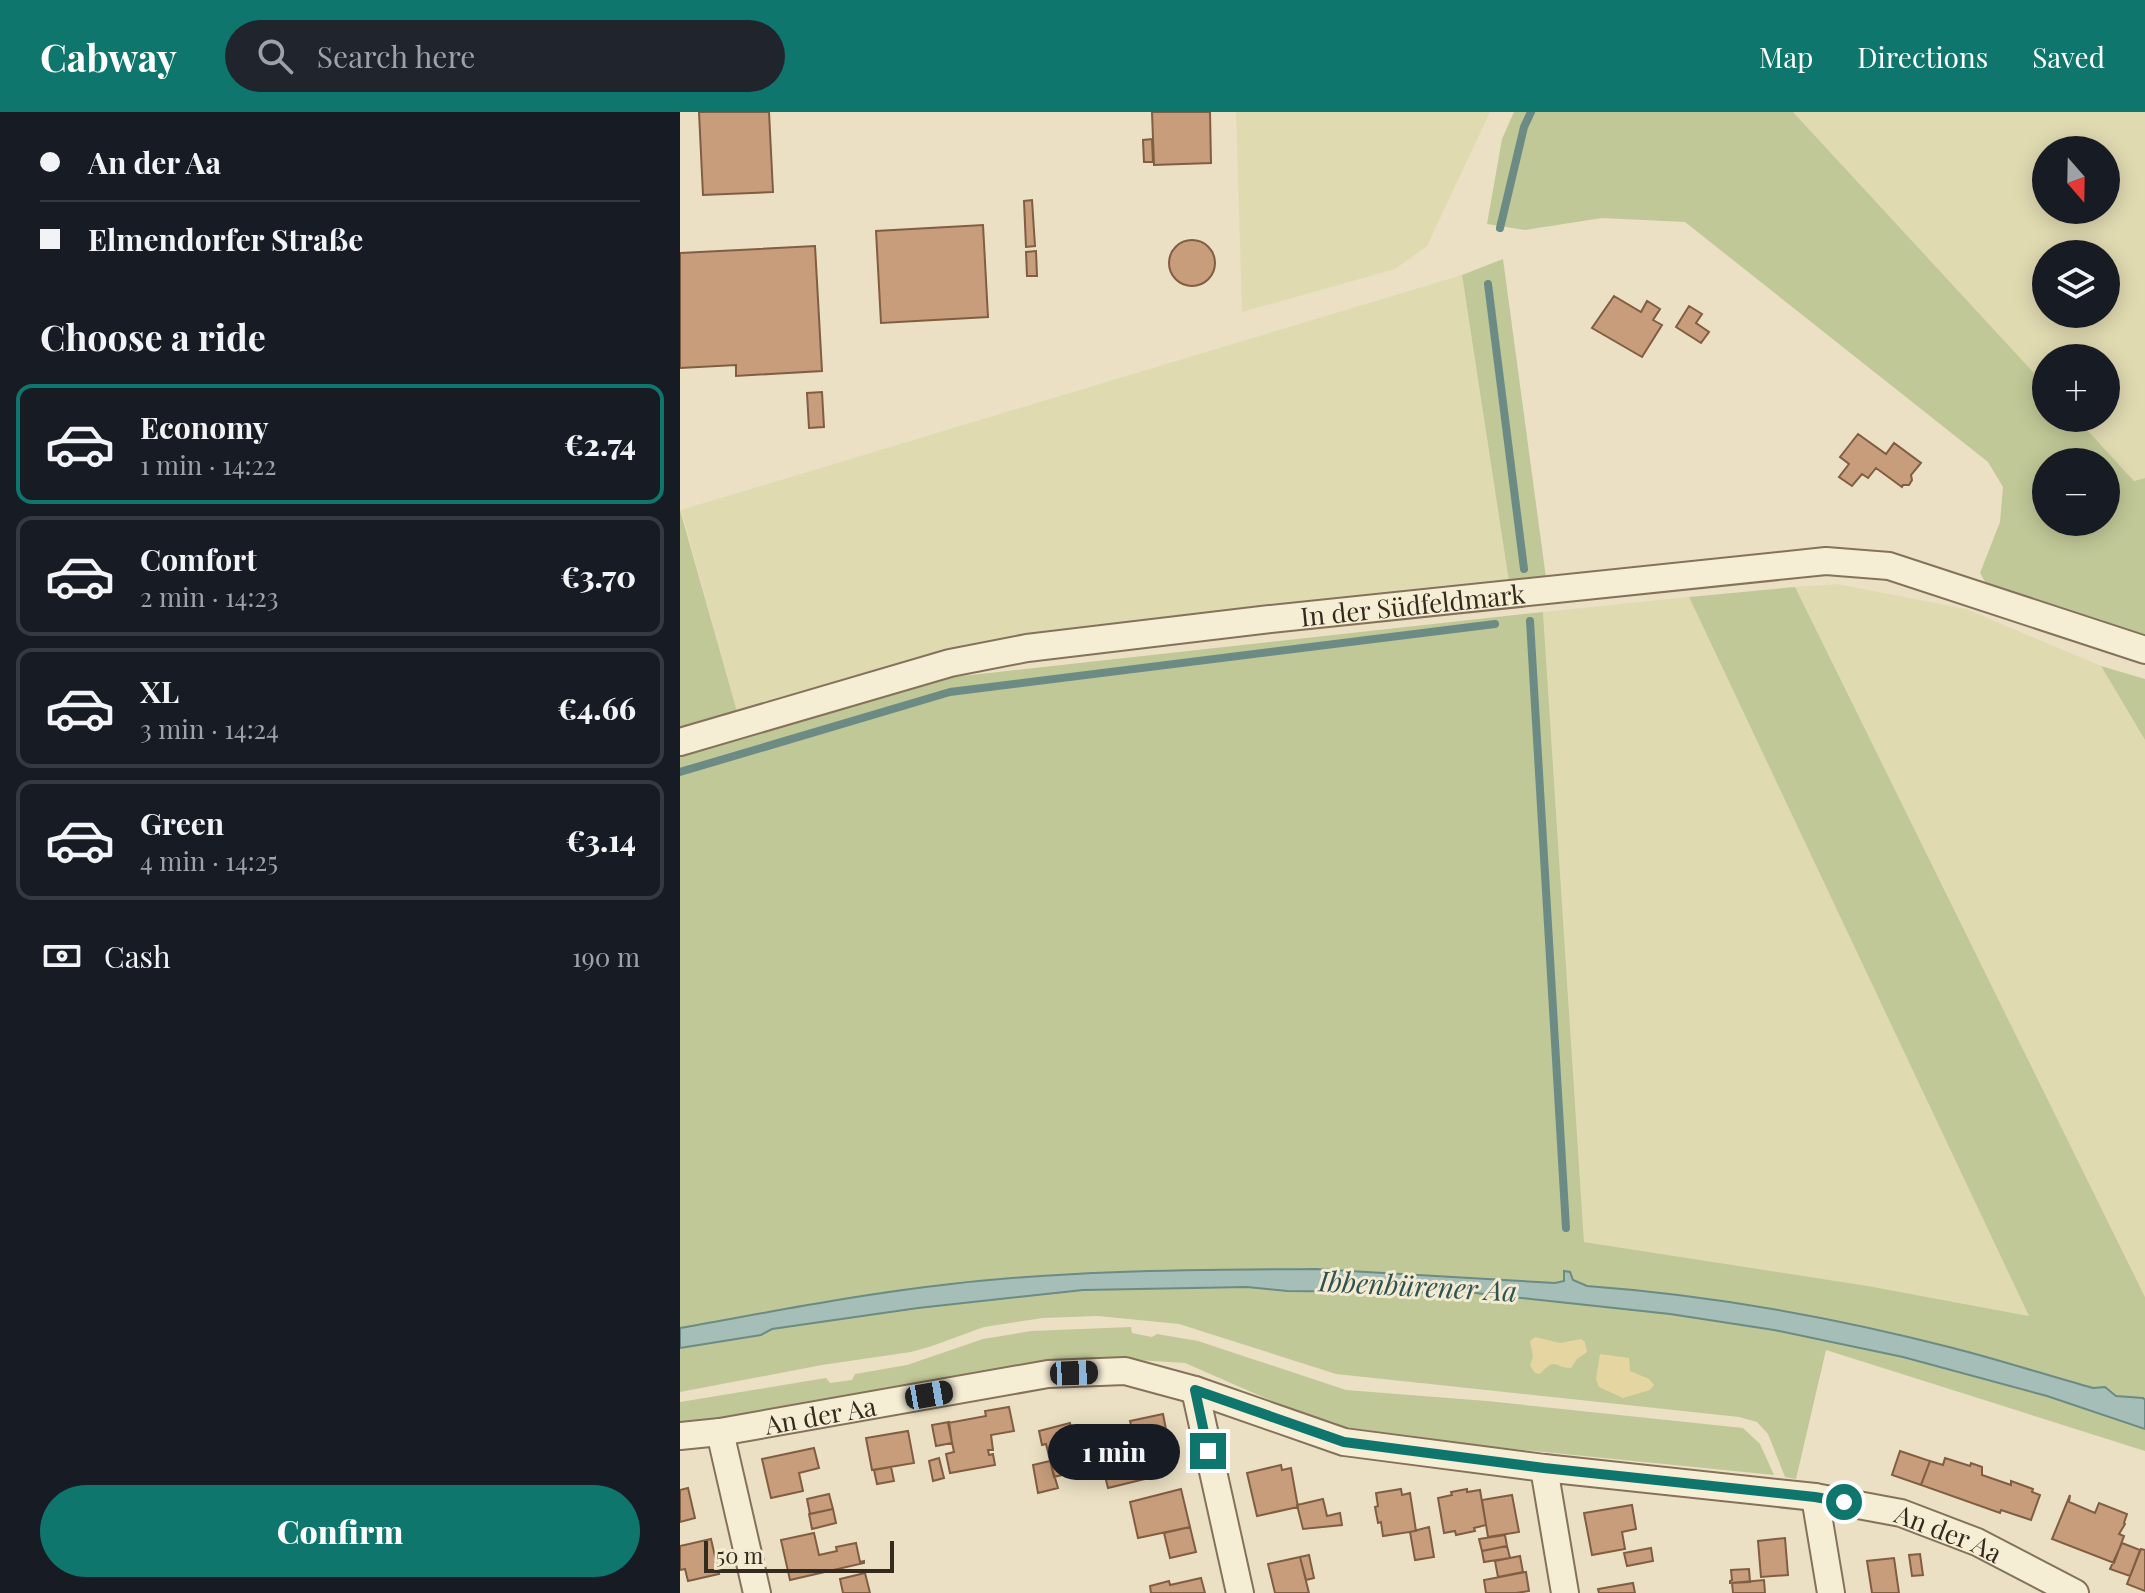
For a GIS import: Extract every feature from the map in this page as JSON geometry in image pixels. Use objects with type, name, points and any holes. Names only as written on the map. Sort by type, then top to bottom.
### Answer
[{"type":"street","name":"In der Südfeldmark","points":[[680,742],[950,663],[1027,648],[1270,619],[1826,561],[1889,566],[2145,650]]},
{"type":"street","name":"An der Aa","points":[[680,1436],[720,1432],[1048,1374],[1125,1371],[1195,1390],[1344,1442],[1544,1468],[1815,1497],[1901,1513],[1977,1542],[2075,1593]]},
{"type":"street","points":[[1195,1390],[1240,1593]]},
{"type":"street","points":[[720,1432],[757,1593]]},
{"type":"street","points":[[1544,1468],[1565,1593]]},
{"type":"street","points":[[1815,1497],[1831,1593]]},
{"type":"shaded area","points":[[1236,112],[1490,112],[1427,246],[1395,269],[1242,312]]},
{"type":"shaded area","points":[[1793,112],[2145,112],[2145,478],[2134,481],[2120,466],[2120,448],[2104,448],[2089,432],[2120,432],[2120,344],[2032,344],[2032,371]]},
{"type":"shaded area","points":[[1462,275],[1509,582],[960,648],[738,715],[681,510]]},
{"type":"shaded area","points":[[1837,584],[1966,609],[2101,666],[2145,740],[2145,1297],[1795,587]]},
{"type":"shaded area","points":[[1689,597],[2030,1316],[1868,1286],[1584,1242],[1543,612]]},
{"type":"green space","points":[[1514,112],[1793,112],[2032,371],[2032,432],[2089,432],[2104,448],[2032,448],[2032,536],[2120,536],[2120,466],[2134,481],[2145,478],[2145,639],[1988,587],[1980,573],[2000,522],[2003,487],[1988,462],[1685,222],[1602,218],[1525,230],[1487,224],[1502,139]]},
{"type":"green space","points":[[1503,259],[1546,578],[1509,582],[1462,275]]},
{"type":"green space","points":[[680,510],[738,715],[680,732]]},
{"type":"green space","points":[[1795,587],[2145,1297],[2145,1451],[1826,1350],[1796,1479],[1785,1477],[1768,1434],[1757,1422],[1739,1417],[1336,1374],[1179,1324],[1098,1316],[1043,1318],[984,1327],[911,1352],[680,1392],[680,755],[953,677],[1543,612],[1584,1242],[1868,1286],[2029,1316],[1689,597]]},
{"type":"green space","points":[[2101,666],[2145,679],[2145,740]]},
{"type":"green space","points":[[1131,1327],[1132,1333],[1198,1341],[1346,1390],[1487,1401],[1743,1428],[1760,1444],[1774,1475],[1343,1432],[1185,1363],[1122,1359],[1003,1368],[680,1425],[680,1402],[826,1378],[830,1383],[852,1380],[855,1374],[907,1365],[983,1339],[1031,1331]]},
{"type":"sand","points":[[1535,1337],[1560,1343],[1581,1339],[1587,1352],[1571,1368],[1553,1364],[1540,1374],[1535,1373],[1530,1365],[1533,1357],[1530,1341]]},
{"type":"sand","points":[[1600,1354],[1629,1358],[1630,1371],[1649,1379],[1654,1385],[1650,1390],[1623,1398],[1599,1387],[1596,1379]]},
{"type":"water","name":"Ibbenbürener Aa","points":[[1315,1269],[1555,1283],[1564,1281],[1564,1271],[1570,1272],[1573,1280],[1587,1286],[1726,1301],[1817,1317],[1953,1348],[2093,1388],[2105,1387],[2116,1396],[2143,1398],[2145,1429],[2047,1396],[1903,1357],[1774,1330],[1670,1314],[1475,1293],[1287,1291],[1247,1287],[1083,1290],[918,1308],[772,1329],[761,1335],[680,1348],[680,1328],[917,1288],[1087,1273]]},
{"type":"building","points":[[699,112],[769,112],[773,192],[703,195]]},
{"type":"building","points":[[1152,112],[1210,112],[1211,163],[1154,165]]},
{"type":"building","points":[[1152,139],[1153,162],[1144,162],[1143,140]]},
{"type":"building","points":[[1032,200],[1035,246],[1026,247],[1024,201]]},
{"type":"building","points":[[983,225],[988,317],[881,323],[876,231]]},
{"type":"building","points":[[1192,240],[1208,247],[1215,263],[1208,279],[1192,286],[1176,279],[1169,263],[1176,247]]},
{"type":"building","points":[[815,246],[822,371],[736,376],[736,365],[680,368],[680,253]]},
{"type":"building","points":[[1036,251],[1037,276],[1027,276],[1026,252]]},
{"type":"building","points":[[1614,296],[1641,312],[1647,301],[1660,309],[1653,320],[1662,325],[1642,357],[1592,328]]},
{"type":"building","points":[[1689,306],[1702,314],[1696,323],[1709,332],[1701,343],[1676,327]]},
{"type":"building","points":[[822,392],[824,427],[809,428],[807,393]]},
{"type":"building","points":[[1858,434],[1886,454],[1894,443],[1921,463],[1911,475],[1909,485],[1902,487],[1876,468],[1868,478],[1862,474],[1852,486],[1839,477],[1849,464],[1840,457]]},
{"type":"building","points":[[1009,1407],[1014,1431],[991,1435],[993,1450],[988,1450],[989,1455],[993,1454],[995,1465],[950,1473],[946,1454],[954,1452],[948,1423],[986,1416],[985,1411]]},
{"type":"building","points":[[1163,1414],[1170,1450],[1165,1452],[1167,1461],[1141,1466],[1130,1421]]},
{"type":"building","points":[[949,1422],[952,1443],[936,1446],[932,1425]]},
{"type":"building","points":[[1070,1423],[1071,1430],[1081,1428],[1087,1431],[1091,1468],[1054,1477],[1046,1444],[1042,1445],[1039,1431]]},
{"type":"building","points":[[908,1431],[914,1463],[872,1470],[866,1438]]},
{"type":"building","points":[[814,1448],[819,1468],[799,1473],[803,1491],[771,1498],[762,1459]]},
{"type":"building","points":[[1900,1451],[1930,1461],[1921,1485],[1892,1475]]},
{"type":"building","points":[[939,1458],[944,1478],[933,1481],[929,1461]]},
{"type":"building","points":[[1945,1458],[1970,1466],[1971,1463],[1982,1467],[1982,1475],[2033,1489],[2032,1492],[2040,1495],[2031,1520],[2001,1510],[2000,1513],[1921,1485],[1930,1461],[1943,1465]]},
{"type":"building","points":[[1050,1461],[1058,1488],[1038,1493],[1033,1465]]},
{"type":"building","points":[[1140,1461],[1141,1466],[1146,1465],[1149,1478],[1108,1488],[1103,1468]]},
{"type":"building","points":[[1281,1465],[1282,1470],[1291,1468],[1298,1507],[1257,1516],[1247,1473]]},
{"type":"building","points":[[891,1467],[894,1481],[877,1484],[874,1470]]},
{"type":"building","points":[[688,1488],[695,1518],[680,1522],[680,1490]]},
{"type":"building","points":[[1181,1489],[1190,1527],[1138,1538],[1130,1502]]},
{"type":"building","points":[[1401,1489],[1402,1495],[1410,1493],[1416,1531],[1383,1536],[1375,1507],[1378,1506],[1376,1493]]},
{"type":"building","points":[[1467,1489],[1467,1492],[1480,1490],[1486,1525],[1456,1535],[1455,1531],[1444,1533],[1438,1498]]},
{"type":"building","points":[[829,1494],[833,1509],[810,1514],[807,1499]]},
{"type":"building","points":[[1512,1495],[1519,1532],[1488,1537],[1482,1500]]},
{"type":"building","points":[[2070,1495],[2069,1502],[2095,1513],[2099,1503],[2127,1514],[2119,1534],[2124,1536],[2114,1563],[2052,1539]]},
{"type":"building","points":[[1323,1499],[1327,1516],[1340,1513],[1342,1525],[1303,1529],[1297,1505]]},
{"type":"building","points":[[1632,1505],[1636,1529],[1622,1532],[1625,1549],[1592,1555],[1584,1513]]},
{"type":"building","points":[[833,1509],[836,1523],[812,1529],[809,1514]]},
{"type":"building","points":[[1190,1527],[1196,1552],[1170,1558],[1164,1533]]},
{"type":"building","points":[[1429,1527],[1434,1557],[1415,1560],[1410,1532]]},
{"type":"building","points":[[814,1533],[819,1555],[856,1543],[860,1562],[864,1563],[790,1580],[781,1540]]},
{"type":"building","points":[[1505,1535],[1507,1546],[1482,1551],[1479,1539]]},
{"type":"building","points":[[1785,1538],[1788,1575],[1761,1577],[1758,1541]]},
{"type":"building","points":[[711,1539],[719,1574],[688,1581],[685,1569],[680,1570],[680,1546]]},
{"type":"building","points":[[2122,1543],[2140,1550],[2130,1576],[2110,1569]]},
{"type":"building","points":[[1507,1546],[1510,1558],[1484,1562],[1482,1551]]},
{"type":"building","points":[[1651,1548],[1653,1561],[1627,1566],[1624,1553]]},
{"type":"building","points":[[2141,1549],[2145,1550],[2145,1591],[2127,1584]]},
{"type":"building","points":[[1920,1554],[1923,1575],[1912,1576],[1909,1555]]},
{"type":"building","points":[[1309,1555],[1314,1578],[1306,1580],[1300,1557]]},
{"type":"building","points":[[1520,1556],[1523,1572],[1498,1577],[1495,1561]]},
{"type":"building","points":[[1300,1557],[1309,1593],[1275,1593],[1268,1564]]},
{"type":"building","points":[[1894,1558],[1899,1593],[1872,1593],[1867,1561]]},
{"type":"building","points":[[1749,1569],[1750,1582],[1730,1583],[1731,1570]]},
{"type":"building","points":[[1526,1572],[1529,1591],[1486,1593],[1484,1580]]},
{"type":"building","points":[[865,1573],[870,1593],[843,1593],[840,1579]]},
{"type":"building","points":[[1201,1578],[1205,1593],[1151,1593],[1150,1586]]},
{"type":"building","points":[[1764,1580],[1765,1593],[1733,1593],[1732,1583]]},
{"type":"building","points":[[1633,1583],[1635,1593],[1599,1593],[1598,1589]]},
{"type":"waterway","points":[[1500,228],[1524,127],[1531,112]]},
{"type":"waterway","points":[[1488,284],[1524,569]]},
{"type":"waterway","points":[[1530,621],[1566,1228]]},
{"type":"waterway","points":[[680,772],[950,692],[1495,624]]},
{"type":"route","points":[[1208,1451],[1195,1390],[1344,1442],[1844,1502]]}]
